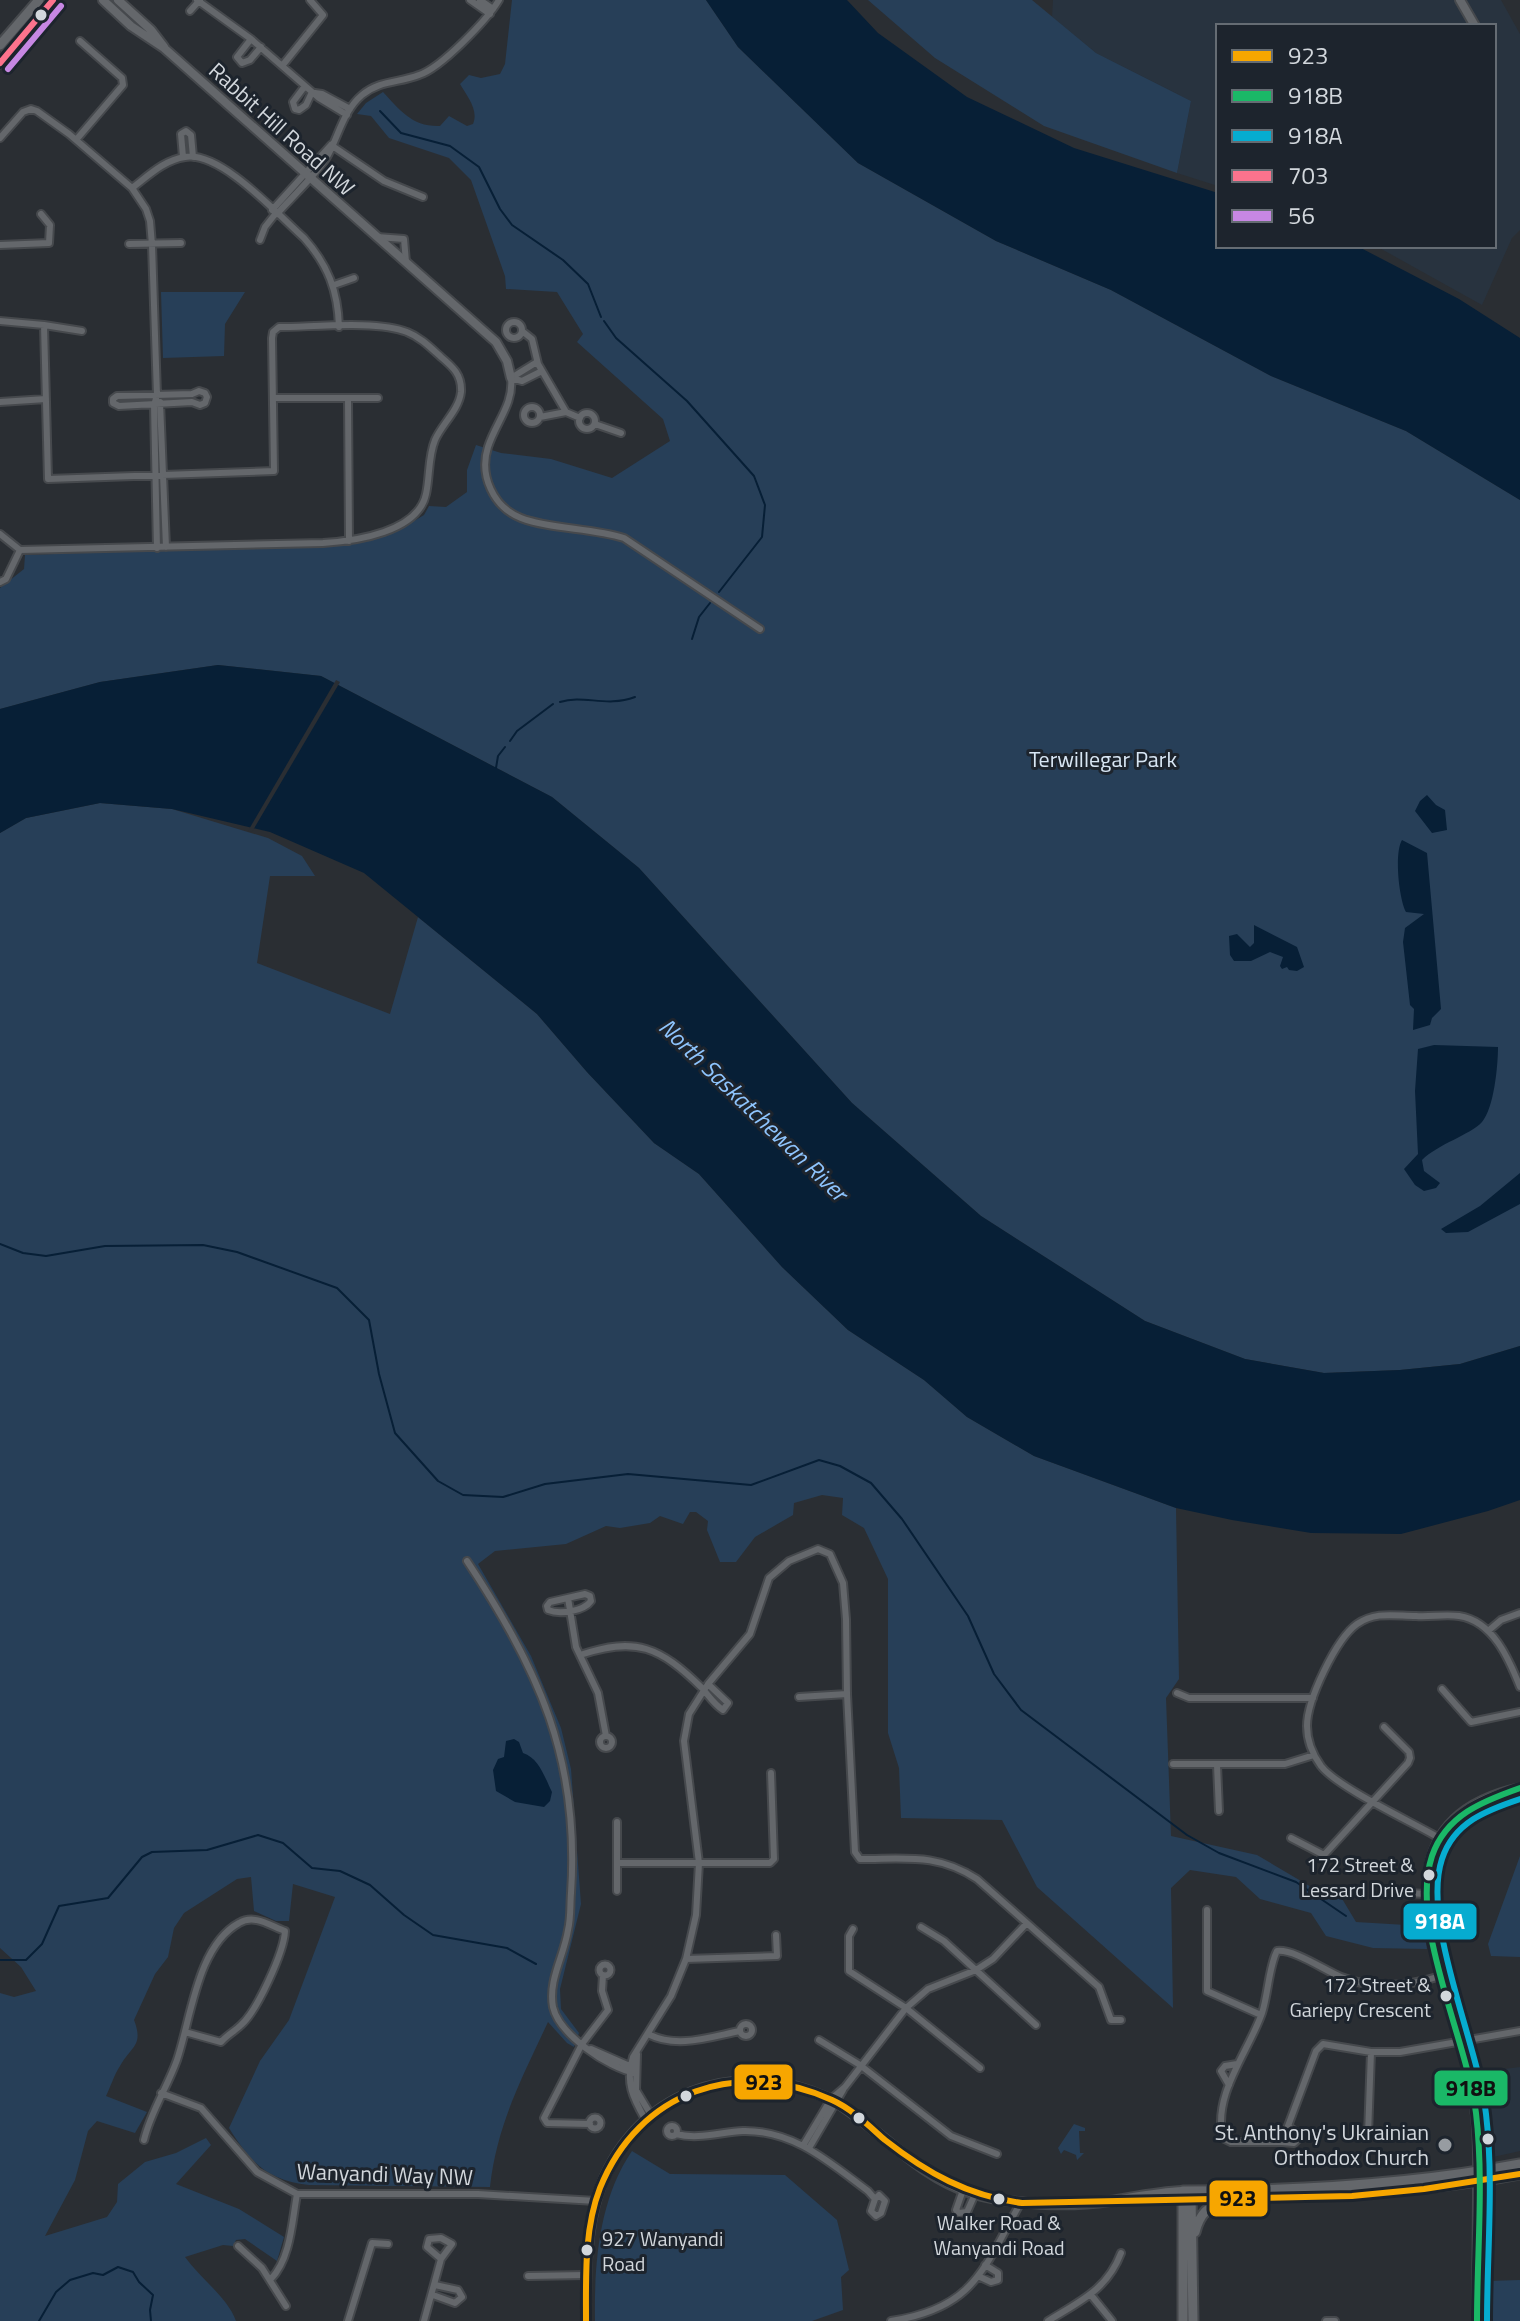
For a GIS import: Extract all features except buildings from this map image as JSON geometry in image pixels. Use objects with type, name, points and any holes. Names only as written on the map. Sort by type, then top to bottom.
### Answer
[{"type":"main road","points":[[0,45],[39,0]]},
{"type":"main road","points":[[0,63],[53,0]]},
{"type":"main road","points":[[1193,2240],[1198,2221],[1209,2207],[1226,2200],[1387,2193],[1478,2177],[1520,2164]]},
{"type":"main road","points":[[1187,2194],[1520,2174]]},
{"type":"main road","points":[[1187,2194],[1244,2198]]},
{"type":"main road","points":[[1187,2194],[1193,2240],[1193,2321]]},
{"type":"main road","points":[[1183,2321],[1187,2194]]},
{"type":"street","name":"Rabbit Hill Road NW","points":[[103,0],[131,26],[164,48],[496,342],[507,361],[511,378]]},
{"type":"street","name":"Rabbit Hill Road NW","points":[[118,0],[151,30],[164,48]]},
{"type":"street","points":[[282,66],[323,15],[310,0]]},
{"type":"street","points":[[470,0],[492,12]]},
{"type":"street","points":[[480,0],[492,12]]},
{"type":"street","points":[[260,240],[275,212],[329,154],[348,112],[362,95],[379,84],[420,75],[431,69],[492,12],[499,0]]},
{"type":"street","points":[[1460,0],[1474,24]]},
{"type":"street","points":[[190,11],[199,1],[261,47],[305,86],[348,112]]},
{"type":"street","points":[[251,39],[237,57],[242,63],[250,60],[261,47]]},
{"type":"street","points":[[76,140],[121,90],[123,82],[80,41]]},
{"type":"street","points":[[305,86],[293,102],[295,109],[306,105],[314,92]]},
{"type":"street","points":[[0,138],[23,112],[31,109],[76,140],[132,188],[149,215],[166,547]]},
{"type":"street","points":[[183,157],[181,134],[186,131],[191,135],[193,157]]},
{"type":"street","points":[[331,145],[384,181],[423,197]]},
{"type":"street","points":[[132,188],[164,164],[183,157],[218,164],[309,244],[334,285],[339,327]]},
{"type":"street","points":[[0,245],[49,243],[51,228],[41,214]]},
{"type":"street","name":"Rabbit Hill Road NW","points":[[377,237],[404,239],[406,262]]},
{"type":"street","points":[[129,244],[181,243]]},
{"type":"street","points":[[334,285],[354,278]]},
{"type":"street","points":[[0,321],[82,331]]},
{"type":"street","points":[[0,534],[20,550],[349,541],[377,534],[403,523],[420,510],[427,490],[434,444],[459,402],[461,384],[454,368],[411,334],[380,327],[275,329],[272,338],[274,471],[48,479],[44,325]]},
{"type":"street","points":[[522,331],[534,342],[537,362],[566,412]]},
{"type":"street","points":[[511,378],[537,362]]},
{"type":"street","points":[[511,378],[522,381],[542,371]]},
{"type":"street","points":[[511,378],[509,402],[489,443],[485,463],[491,489],[502,506],[526,520],[605,532],[624,538],[760,629]]},
{"type":"street","points":[[199,391],[207,397],[205,403],[200,405],[192,402],[158,405],[119,406],[113,403],[113,399],[117,396],[192,394],[199,391]]},
{"type":"street","points":[[274,398],[378,398]]},
{"type":"street","points":[[348,398],[349,541]]},
{"type":"street","points":[[0,402],[46,399]]},
{"type":"street","points":[[540,417],[566,412],[580,418]]},
{"type":"street","points":[[595,424],[592,428],[584,429],[579,423],[580,418],[583,414],[591,414],[595,424],[621,433]]},
{"type":"street","points":[[157,548],[160,476]]},
{"type":"street","points":[[0,582],[6,579],[20,550]]},
{"type":"street","points":[[648,2117],[636,2090],[632,2070],[637,2051],[671,1996],[686,1959],[696,1915],[699,1863],[684,1741],[689,1714],[706,1687],[750,1634],[769,1578],[789,1561],[818,1549],[830,1554],[843,1583],[855,1852],[860,1859],[932,1859],[957,1866],[977,1879],[1099,1987],[1111,2020],[1121,2020]]},
{"type":"street","points":[[467,1561],[527,1662],[553,1722],[567,1787],[572,1827],[569,1929],[554,1974],[553,2007],[558,2022],[582,2044],[632,2070]]},
{"type":"street","points":[[585,1594],[590,1596],[591,1601],[586,1607],[552,1613],[547,1606],[550,1602],[568,1598],[585,1594]]},
{"type":"street","points":[[568,1598],[576,1647],[602,1705],[606,1736]]},
{"type":"street","points":[[1488,1631],[1501,1620],[1520,1613]]},
{"type":"street","points":[[1441,1839],[1333,1778],[1314,1755],[1307,1727],[1313,1698],[1341,1640],[1354,1626],[1383,1614],[1462,1616],[1488,1631],[1520,1687]]},
{"type":"street","points":[[836,1622],[846,1619]]},
{"type":"street","points":[[580,1655],[626,1644],[645,1648],[659,1654],[706,1687]]},
{"type":"street","points":[[1442,1689],[1471,1722],[1520,1712]]},
{"type":"street","points":[[1177,1693],[1189,1698],[1313,1698]]},
{"type":"street","points":[[799,1697],[847,1694]]},
{"type":"street","points":[[1291,1838],[1324,1855],[1375,1801],[1410,1758],[1409,1752],[1384,1727]]},
{"type":"street","points":[[1173,1764],[1285,1764],[1314,1755]]},
{"type":"street","points":[[1217,1765],[1219,1811]]},
{"type":"street","points":[[618,1863],[770,1863],[774,1859],[771,1773]]},
{"type":"street","points":[[1477,2321],[1476,2117],[1461,2041],[1432,1943],[1426,1894],[1432,1859],[1441,1839],[1458,1817],[1492,1795],[1520,1788]]},
{"type":"street","points":[[617,1822],[617,1891]]},
{"type":"street","points":[[1388,1892],[1426,1894]]},
{"type":"street","points":[[1207,1910],[1207,1991],[1261,2015]]},
{"type":"street","points":[[144,2140],[176,2061],[197,1986],[217,1942],[241,1921],[253,1918],[285,1931],[263,1991],[253,2012],[241,2026],[221,2042],[185,2032]]},
{"type":"street","points":[[807,2146],[834,2101],[906,2008],[928,1989],[976,1970],[993,1959],[1026,1924]]},
{"type":"street","points":[[921,1927],[944,1941],[1036,2025]]},
{"type":"street","points":[[853,1929],[849,1936],[849,1971],[906,2008],[980,2068]]},
{"type":"street","points":[[686,1959],[777,1956],[776,1935]]},
{"type":"street","points":[[1288,2126],[1297,2133],[1298,2139],[1294,2143],[1231,2142],[1223,2138],[1223,2116],[1229,2085],[1261,2015],[1274,1956],[1280,1950],[1343,1978],[1368,1984],[1406,1985],[1441,1976]]},
{"type":"street","points":[[590,2124],[547,2123],[544,2120],[582,2044],[608,2010],[602,1991],[603,1975]]},
{"type":"street","points":[[648,2034],[659,2040],[685,2042],[740,2031]]},
{"type":"street","points":[[1282,2142],[1320,2046],[1330,2044],[1371,2052],[1412,2051],[1520,2031]]},
{"type":"street","points":[[819,2040],[860,2065],[951,2136],[997,2154]]},
{"type":"street","points":[[1368,2135],[1371,2052]]},
{"type":"street","points":[[1229,2085],[1221,2071],[1225,2066],[1237,2064]]},
{"type":"street","points":[[586,2321],[586,2275],[596,2201],[616,2154],[648,2117],[682,2096],[736,2081],[791,2085],[834,2101],[937,2178],[975,2194],[1021,2202],[1110,2201],[1187,2194]]},
{"type":"street","name":"Wanyandi Way NW","points":[[161,2093],[201,2108],[257,2172],[297,2194],[478,2194],[596,2201]]},
{"type":"street","points":[[676,2134],[701,2136],[760,2131],[807,2146],[875,2199]]},
{"type":"street","points":[[963,2190],[956,2210],[959,2213],[967,2212],[975,2194]]},
{"type":"street","points":[[271,2279],[278,2272],[285,2253],[297,2194]]},
{"type":"street","points":[[891,2321],[922,2319],[960,2296],[978,2276],[1021,2202]]},
{"type":"street","points":[[348,2321],[372,2243],[388,2244]]},
{"type":"street","points":[[238,2246],[271,2279],[286,2306]]},
{"type":"street","points":[[1048,2321],[1091,2295],[1113,2274],[1121,2253]]},
{"type":"street","points":[[424,2321],[441,2259]]},
{"type":"street","points":[[978,2276],[991,2282],[998,2280],[998,2273],[985,2265]]},
{"type":"street","points":[[528,2276],[586,2275]]},
{"type":"street","points":[[433,2295],[455,2303],[462,2297],[458,2290],[435,2285]]},
{"type":"street","points":[[1091,2295],[1112,2321]]},
{"type":"street","points":[[1326,2321],[1335,2321]]},
{"type":"shaded area","points":[[1053,0],[1501,0],[1520,34],[1520,230],[1512,238],[1482,305],[1380,248],[1496,248],[1496,24],[1216,24],[1216,185],[1177,173],[1191,101],[1096,53],[1052,17]]},
{"type":"shaded area","points":[[1520,2067],[1520,2151],[1493,2157],[1490,2155],[1480,2072]]},
{"type":"green space","name":"Terwillegar Park","points":[[512,0],[706,0],[738,47],[858,163],[996,241],[1111,290],[1271,376],[1406,431],[1520,500],[1520,1346],[1460,1364],[1324,1373],[1245,1359],[1145,1321],[981,1216],[852,1103],[639,868],[552,797],[321,676],[218,665],[100,682],[0,709],[0,588],[24,569],[25,555],[348,544],[409,524],[424,515],[429,506],[446,507],[467,492],[467,470],[476,445],[501,453],[551,459],[612,478],[670,441],[663,419],[577,342],[583,334],[557,292],[506,289],[505,276],[471,180],[449,158],[389,138],[371,116],[357,114],[366,103],[383,92],[407,116],[422,124],[440,126],[449,116],[467,126],[473,124],[473,108],[460,84],[469,75],[481,78],[500,74],[505,64]]},
{"type":"green space","points":[[868,0],[1032,0],[1096,53],[1191,101],[1177,173],[1044,126],[935,58]]},
{"type":"green space","points":[[161,292],[245,292],[225,324],[224,356],[163,358]]},
{"type":"green space","points":[[100,803],[172,809],[268,838],[302,856],[315,876],[270,876],[257,963],[390,1014],[418,917],[537,1014],[654,1143],[699,1174],[782,1267],[848,1330],[924,1380],[967,1417],[1034,1456],[1176,1508],[1179,1679],[1166,1698],[1171,1836],[1257,1855],[1323,1894],[1341,1897],[1356,1922],[1423,1926],[1427,1949],[1373,1948],[1326,1936],[1311,1913],[1260,1899],[1236,1877],[1190,1870],[1171,1888],[1173,2008],[1037,1887],[1002,1820],[901,1818],[899,1768],[888,1733],[888,1579],[864,1528],[842,1515],[843,1498],[822,1495],[794,1503],[793,1515],[755,1537],[736,1562],[720,1562],[707,1530],[708,1521],[696,1512],[690,1512],[683,1524],[660,1516],[650,1523],[620,1528],[606,1526],[566,1544],[495,1551],[478,1564],[531,1656],[561,1728],[571,1769],[581,1904],[560,1989],[561,2009],[579,2033],[574,2047],[548,2022],[505,2122],[490,2187],[294,2183],[271,2174],[245,2151],[229,2128],[260,2061],[289,2020],[335,1897],[293,1884],[289,1921],[276,1921],[254,1911],[251,1877],[237,1879],[184,1913],[174,1928],[168,1957],[155,1974],[134,2020],[137,2041],[118,2069],[106,2096],[147,2112],[135,2133],[97,2121],[88,2131],[75,2180],[45,2236],[107,2217],[117,2202],[118,2184],[145,2162],[176,2153],[206,2138],[211,2145],[176,2184],[239,2209],[284,2237],[277,2261],[245,2239],[236,2240],[233,2246],[223,2245],[185,2257],[227,2304],[236,2321],[0,2321],[0,1993],[14,1997],[36,1991],[21,1967],[0,1948],[0,833],[26,818]]},
{"type":"green space","points":[[1520,1856],[1520,1957],[1491,1956],[1488,1944]]},
{"type":"green space","points":[[1074,2124],[1085,2128],[1085,2131],[1079,2131],[1080,2153],[1084,2153],[1077,2160],[1076,2155],[1064,2150],[1061,2154],[1058,2148]]},
{"type":"green space","points":[[632,2151],[670,2174],[785,2175],[837,2220],[849,2270],[841,2277],[843,2310],[812,2321],[595,2321],[601,2233],[612,2190]]},
{"type":"green space","points":[[1520,2280],[1520,2321],[1488,2321],[1488,2281]]},
{"type":"water","points":[[706,0],[847,0],[878,33],[967,97],[1074,148],[1216,192],[1216,248],[1361,248],[1459,299],[1520,338],[1520,500],[1406,431],[1271,376],[1111,290],[996,241],[858,163],[738,47]]},
{"type":"water","name":"North Saskatchewan River","points":[[218,665],[321,676],[552,797],[639,868],[852,1103],[981,1216],[1145,1321],[1245,1359],[1324,1373],[1460,1364],[1520,1346],[1520,1500],[1401,1534],[1311,1533],[1176,1508],[1034,1456],[967,1417],[924,1380],[848,1330],[782,1267],[699,1174],[654,1143],[537,1014],[364,873],[270,832],[172,809],[100,803],[26,818],[0,833],[0,709],[100,682]]},
{"type":"water","points":[[1427,795],[1445,810],[1447,830],[1432,833],[1415,811]]},
{"type":"water","points":[[1402,840],[1427,853],[1441,1009],[1430,1025],[1413,1030],[1414,1009],[1410,1005],[1403,942],[1405,928],[1424,914],[1406,912],[1403,906],[1398,865]]},
{"type":"water","points":[[1254,925],[1297,947],[1304,967],[1297,971],[1287,967],[1282,969],[1283,957],[1270,952],[1251,961],[1234,961],[1230,955],[1229,936],[1237,934],[1250,947],[1254,943]]},
{"type":"water","points":[[1434,1045],[1498,1047],[1497,1065],[1492,1097],[1482,1122],[1422,1160],[1424,1171],[1440,1183],[1436,1188],[1424,1191],[1415,1185],[1404,1169],[1418,1154],[1415,1091],[1418,1049]]},
{"type":"water","points":[[1520,1173],[1520,1204],[1468,1232],[1446,1233],[1441,1229],[1480,1206]]},
{"type":"water","points":[[514,1739],[519,1742],[523,1753],[537,1764],[552,1792],[550,1801],[544,1807],[515,1802],[496,1791],[493,1770],[498,1759],[504,1757],[506,1741]]},
{"type":"pier","points":[[336,680],[340,682],[252,832],[248,831]]},
{"type":"waterway","points":[[380,111],[401,133],[450,146],[479,167],[500,209],[512,225],[563,260],[588,284],[601,317]]},
{"type":"waterway","points":[[604,321],[616,338],[687,401],[754,476],[765,505],[762,537],[719,592]]},
{"type":"waterway","points":[[692,639],[699,617],[710,603]]},
{"type":"waterway","points":[[560,702],[578,699],[614,701],[635,697]]},
{"type":"waterway","points":[[510,741],[517,731],[553,704]]},
{"type":"waterway","points":[[496,768],[498,756],[505,747]]},
{"type":"waterway","points":[[0,1244],[23,1253],[46,1256],[105,1246],[203,1245],[237,1252],[337,1288],[369,1320],[395,1433],[438,1481],[463,1495],[503,1497],[545,1484],[628,1474],[751,1485],[819,1460],[840,1466],[871,1483],[902,1519],[968,1616],[994,1674],[1021,1710],[1187,1835],[1219,1853],[1296,1882],[1346,1916]]},
{"type":"waterway","points":[[0,1960],[26,1960],[42,1944],[59,1906],[108,1898],[142,1857],[152,1852],[207,1850],[258,1835],[283,1843],[312,1868],[340,1871],[370,1885],[433,1935],[507,1948],[536,1964]]},
{"type":"waterway","points":[[39,2321],[56,2292],[70,2280],[93,2273],[103,2275],[118,2267],[133,2272],[153,2295],[151,2321]]},
{"type":"transit line","name":"703","points":[[0,63],[53,0]]},
{"type":"transit line","name":"56","points":[[8,69],[61,6]]},
{"type":"transit line","name":"918B","points":[[1477,2321],[1480,2191],[1476,2113],[1471,2084],[1433,1948],[1427,1884],[1432,1856],[1446,1830],[1480,1804],[1520,1788]]},
{"type":"transit line","name":"918A","points":[[1487,2321],[1490,2191],[1486,2114],[1445,1949],[1438,1885],[1447,1846],[1463,1827],[1484,1813],[1520,1799]]},
{"type":"transit line","name":"923","points":[[586,2321],[591,2220],[600,2188],[617,2155],[639,2127],[666,2106],[695,2092],[728,2083],[762,2082],[797,2087],[832,2100],[933,2173],[966,2189],[1022,2203],[1352,2196],[1424,2189],[1520,2174]]},
{"type":"place","name":"172 Street & Lessard Drive","points":[[1429,1875]]},
{"type":"place","name":"172 Street & Gariepy Crescent","points":[[1446,1996]]},
{"type":"place","name":"St. Anthony's Ukrainian Orthodox Church","points":[[1445,2145]]},
{"type":"place","name":"Walker Road & Wanyandi Road","points":[[999,2199]]},
{"type":"place","name":"927 Wanyandi Road","points":[[587,2250]]}]
